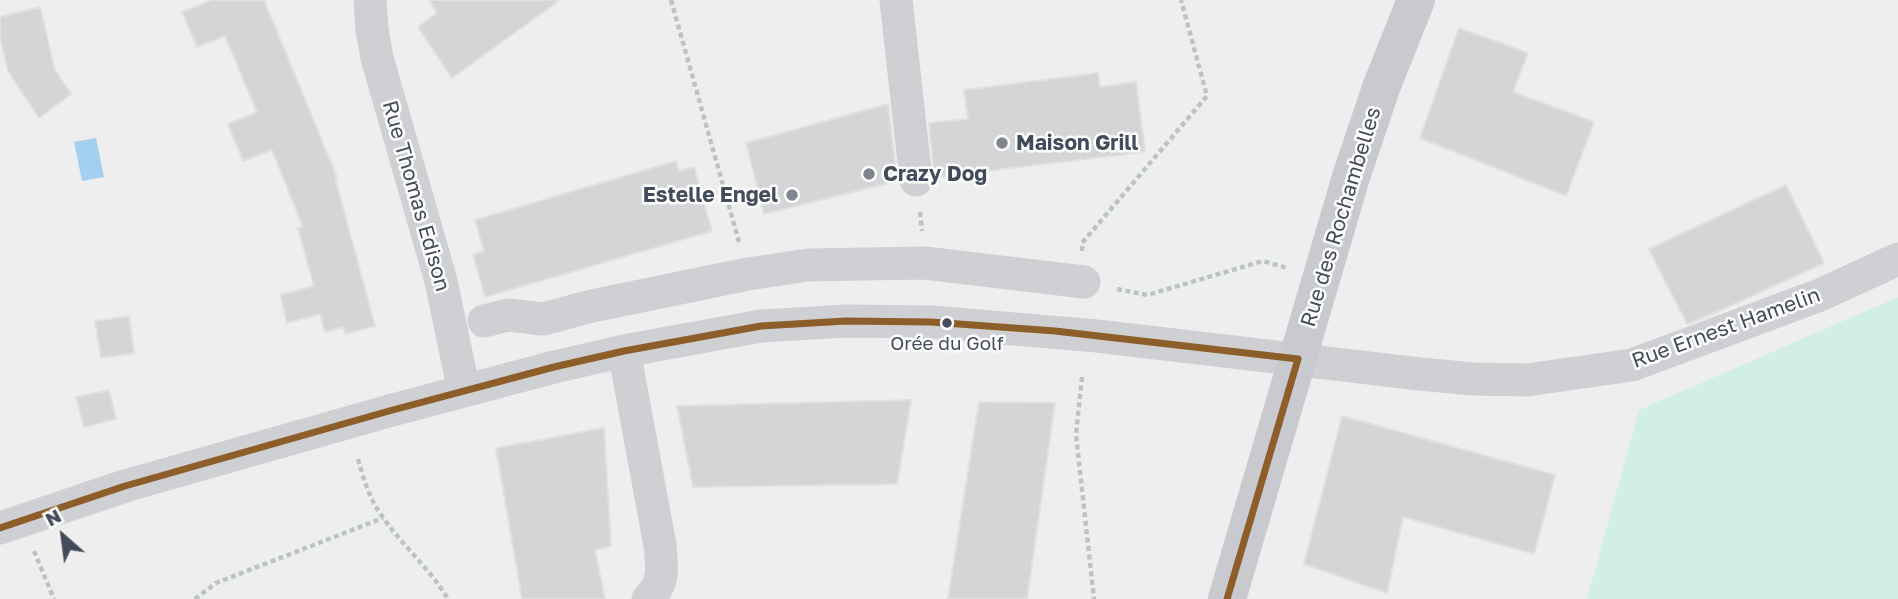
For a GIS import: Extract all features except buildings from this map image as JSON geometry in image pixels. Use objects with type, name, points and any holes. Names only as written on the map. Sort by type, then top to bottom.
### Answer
[{"type":"main road","name":"Rue des Rochambelles","points":[[1227,599],[1352,177],[1381,88],[1416,0]]},
{"type":"street","name":"Rue Thomas Edison","points":[[370,0],[377,58],[441,281],[464,391]]},
{"type":"street","points":[[895,0],[916,180]]},
{"type":"street","name":"Rue Ernest Hamelin","points":[[0,527],[125,486],[554,367],[761,326],[846,321],[931,322],[1055,331],[1473,379],[1527,380],[1632,365],[1820,295],[1898,259]]},
{"type":"street","points":[[484,321],[508,315],[543,319],[592,306],[748,274],[808,265],[925,263],[1084,282]]},
{"type":"street","points":[[624,351],[660,545],[662,572],[659,588],[648,599]]},
{"type":"path","points":[[671,0],[738,238]]},
{"type":"path","points":[[1181,0],[1207,96],[1082,243],[1084,282],[1147,295],[1264,261],[1294,270]]},
{"type":"path","points":[[916,180],[925,263]]},
{"type":"path","points":[[1082,377],[1076,435],[1094,599]]},
{"type":"path","points":[[358,459],[367,489],[383,518],[439,583],[448,599]]},
{"type":"path","points":[[195,599],[216,583],[383,518]]},
{"type":"path","points":[[33,548],[54,599]]},
{"type":"green space","points":[[1898,297],[1898,599],[1587,599],[1639,410]]},
{"type":"water","points":[[96,138],[104,177],[82,181],[74,142]]},
{"type":"transit line","points":[[0,528],[125,486],[554,367],[761,326],[846,321],[931,322],[1055,331],[1298,359]]},
{"type":"transit line","points":[[1227,599],[1298,359]]},
{"type":"place","name":"Maison Grill","points":[[1002,143]]},
{"type":"place","name":"Crazy Dog","points":[[869,174]]},
{"type":"place","name":"Estelle Engel","points":[[792,195]]},
{"type":"place","name":"Orée du Golf","points":[[947,323]]}]
